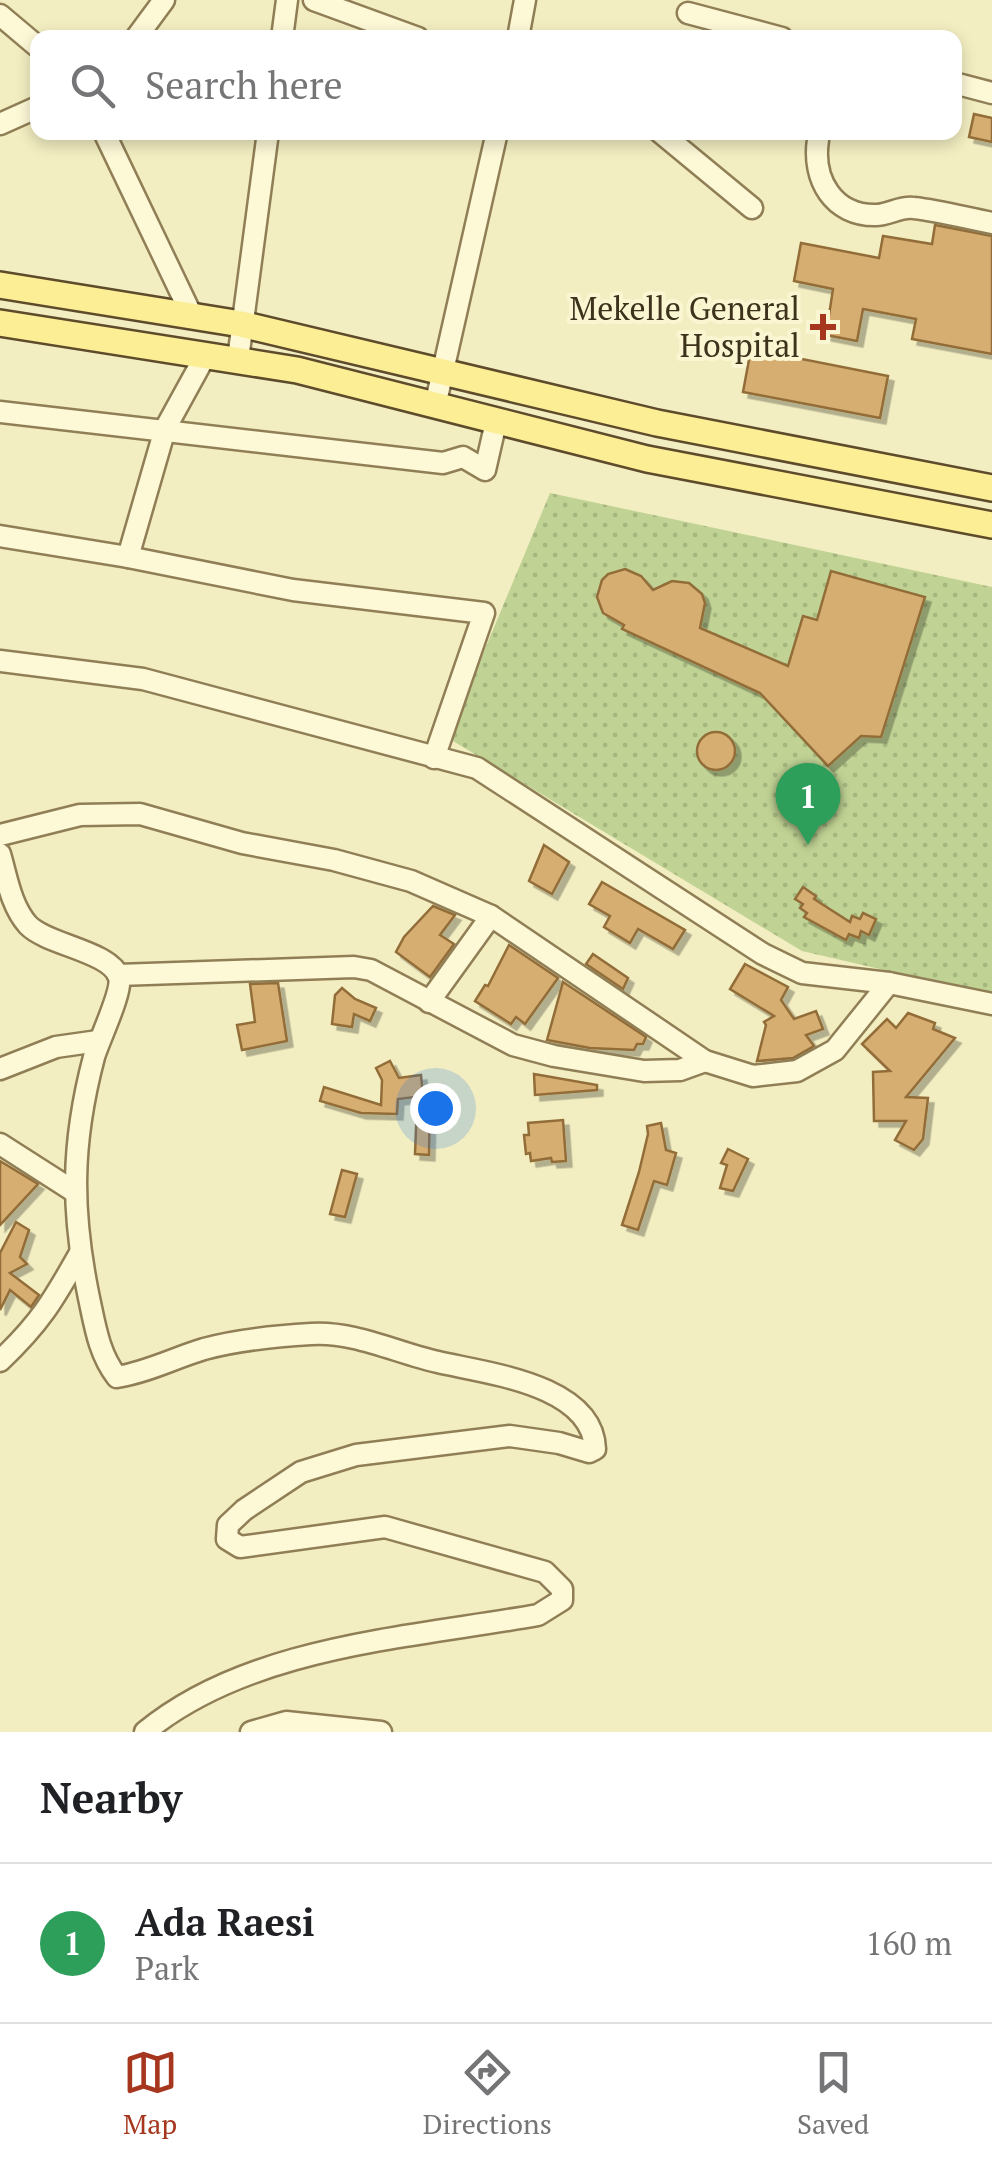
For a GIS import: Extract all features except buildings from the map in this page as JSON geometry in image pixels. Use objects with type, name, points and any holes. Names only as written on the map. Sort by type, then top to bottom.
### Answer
[{"type":"main road","points":[[0,285],[240,324],[656,423],[992,488]]},
{"type":"main road","points":[[0,324],[204,358],[238,359],[565,440],[992,525]]},
{"type":"main road","points":[[565,440],[574,402]]},
{"type":"street","points":[[142,30],[164,0]]},
{"type":"street","points":[[283,30],[287,0]]},
{"type":"street","points":[[314,0],[396,30]]},
{"type":"street","points":[[519,30],[525,0]]},
{"type":"street","points":[[688,13],[752,30]]},
{"type":"street","points":[[0,14],[30,41]]},
{"type":"street","points":[[962,85],[992,93]]},
{"type":"street","points":[[0,124],[30,111]]},
{"type":"street","points":[[108,140],[192,316]]},
{"type":"street","points":[[238,359],[267,140]]},
{"type":"street","points":[[435,406],[496,140]]},
{"type":"street","points":[[670,140],[752,208]]},
{"type":"street","points":[[818,140],[820,179],[831,198],[843,208],[881,215],[912,208],[992,224]]},
{"type":"street","points":[[128,557],[165,429],[204,358]]},
{"type":"street","points":[[0,412],[443,463],[463,457],[485,470],[496,422]]},
{"type":"street","points":[[0,536],[293,590],[484,613],[434,758]]},
{"type":"street","points":[[0,661],[143,678],[476,768],[763,954],[802,973],[889,983],[992,1004]]},
{"type":"street","points":[[0,835],[80,814],[140,814],[242,844],[334,860],[411,881],[491,916],[705,1061],[753,1076],[797,1071],[835,1050],[889,983]]},
{"type":"street","points":[[0,854],[14,904],[32,930],[108,964],[118,974],[120,984],[98,1041],[80,1108],[76,1192],[80,1252],[104,1360],[117,1377],[146,1372],[206,1349],[315,1333],[379,1344],[437,1362],[515,1377],[575,1410],[595,1442],[594,1450],[589,1452],[510,1436],[356,1455],[301,1472],[244,1510],[228,1525],[227,1539],[240,1547],[385,1527],[546,1572],[562,1590],[562,1600],[538,1615],[352,1645],[248,1674],[170,1710],[144,1732]]},
{"type":"street","points":[[429,1002],[491,916]]},
{"type":"street","points":[[118,974],[354,966],[371,970],[512,1045],[644,1071],[680,1070],[705,1061]]},
{"type":"street","points":[[0,1069],[56,1047],[98,1041]]},
{"type":"street","points":[[0,1144],[76,1192]]},
{"type":"street","points":[[0,1361],[49,1309],[80,1252]]},
{"type":"street","points":[[250,1732],[286,1722],[380,1732]]},
{"type":"green space","points":[[550,493],[992,587],[992,995],[802,951],[448,738]]},
{"type":"place","name":"Mekelle General Hospital","points":[[823,327]]},
{"type":"place","name":"Ada Raesi","points":[[808,845]]}]
